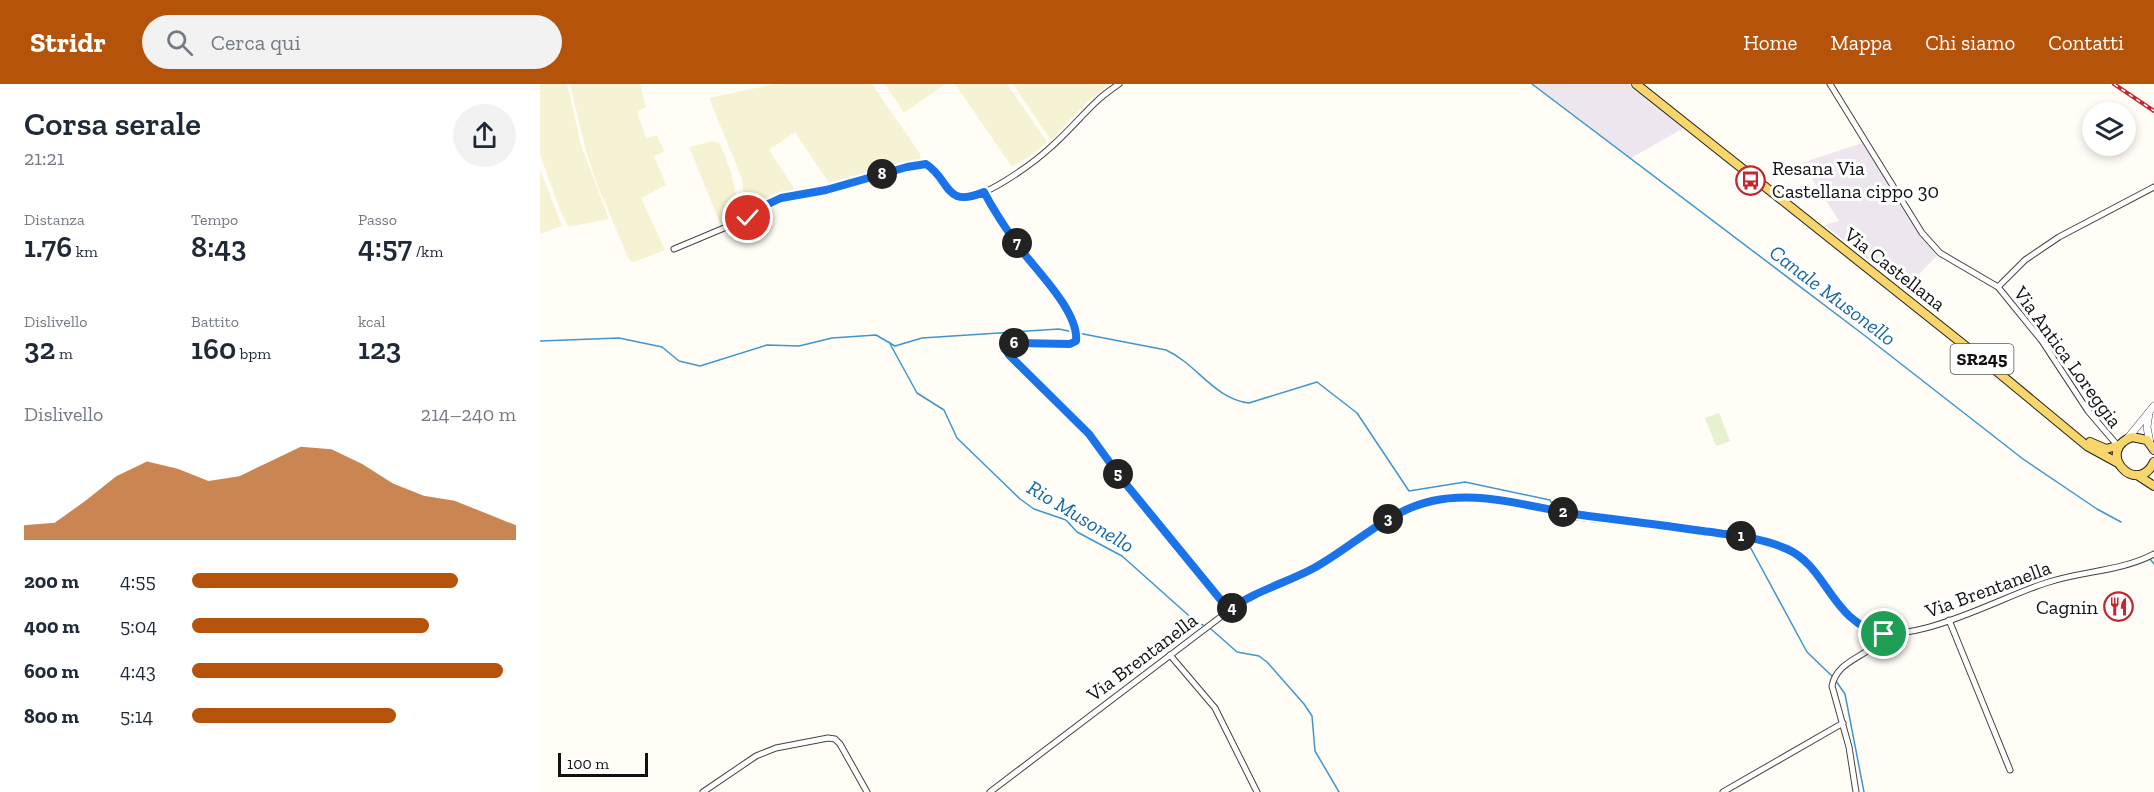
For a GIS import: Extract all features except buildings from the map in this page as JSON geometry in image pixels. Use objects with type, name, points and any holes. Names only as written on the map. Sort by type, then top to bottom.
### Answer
[{"type":"main road","name":"Via Castellana","points":[[1636,84],[2087,446],[2114,461]]},
{"type":"main road","name":"Via Castellana","points":[[2048,413],[2098,447],[2105,449],[2119,445]]},
{"type":"main road","name":"SR245","points":[[2119,445],[2140,437],[2152,446]]},
{"type":"main road","points":[[2114,461],[2119,445]]},
{"type":"main road","name":"SR245","points":[[2114,461],[2126,472],[2138,475],[2154,486]]},
{"type":"main road","points":[[2138,475],[2145,473],[2154,465]]},
{"type":"street","points":[[674,249],[748,218],[781,198],[826,190],[919,164],[931,167],[956,197],[964,198],[984,192],[1033,162],[1099,99],[1119,84]]},
{"type":"street","name":"Via Antica Loreggia","points":[[1830,84],[1922,233],[1940,253],[1998,287],[2042,341],[2088,411],[2119,445]]},
{"type":"street","name":"Via Antica Loreggia","points":[[1998,287],[2025,260],[2059,237],[2154,187]]},
{"type":"street","points":[[984,192],[1024,253],[1037,267],[1063,305],[1077,333],[1076,341],[1070,344],[1014,343],[1008,345],[1006,349],[1009,355],[1089,434],[1121,478],[1229,610]]},
{"type":"street","points":[[2119,445],[2152,409]]},
{"type":"street","points":[[2152,409],[2147,424],[2152,446]]},
{"type":"street","name":"Via Brentanella","points":[[990,792],[1229,610],[1254,594],[1312,569],[1402,511],[1432,501],[1468,497],[1497,500],[1554,511],[1736,535],[1771,543],[1789,550],[1803,560],[1841,608],[1857,624],[1868,630],[1884,634],[1905,632],[1949,620],[2049,582],[2131,563],[2153,555]]},
{"type":"street","points":[[1949,620],[2010,770]]},
{"type":"street","points":[[1856,792],[1843,723],[1832,686],[1833,678],[1841,667],[1873,646],[1884,634]]},
{"type":"street","points":[[1170,655],[1215,708],[1257,792]]},
{"type":"street","points":[[1722,792],[1843,723]]},
{"type":"street","points":[[703,792],[756,756],[776,748],[828,738],[835,739],[840,744],[867,792]]},
{"type":"shaded area","points":[[540,84],[567,84],[581,145],[609,219],[569,227],[561,212],[540,155]]},
{"type":"shaded area","points":[[570,84],[640,84],[646,107],[637,112],[646,138],[657,135],[663,149],[664,152],[654,156],[666,185],[641,198],[665,250],[634,262],[629,260],[597,184],[586,151]]},
{"type":"shaded area","points":[[775,84],[872,84],[919,152],[922,160],[831,186],[795,132],[769,150],[797,193],[773,199],[746,215],[742,179],[709,98]]},
{"type":"shaded area","points":[[885,84],[945,84],[904,113]]},
{"type":"shaded area","points":[[955,84],[1007,84],[1047,142],[1012,167]]},
{"type":"shaded area","points":[[1013,84],[1109,84],[1085,104],[1051,140]]},
{"type":"shaded area","points":[[1534,84],[1629,84],[1684,128],[1631,158]]},
{"type":"shaded area","points":[[713,141],[721,146],[731,172],[737,200],[736,222],[722,228],[689,147]]},
{"type":"shaded area","points":[[1862,143],[1937,256],[1904,289],[1825,225],[1839,221],[1802,163]]},
{"type":"shaded area","points":[[540,170],[562,226],[540,234]]},
{"type":"green space","points":[[1719,413],[1730,441],[1716,446],[1705,418]]},
{"type":"waterway","name":"Canale Musonello","points":[[1532,84],[1864,335],[2023,459],[2097,509],[2121,522]]},
{"type":"waterway","points":[[540,341],[619,338],[662,347],[679,361],[700,366],[767,345],[799,346],[832,338],[876,335],[895,346],[922,338],[1059,329],[1073,332]]},
{"type":"waterway","points":[[1078,333],[1166,350],[1177,356],[1226,395],[1249,403],[1317,382],[1357,413],[1409,491],[1465,482],[1550,500],[1554,508]]},
{"type":"waterway","name":"Rio Musonello","points":[[889,342],[917,393],[944,410],[957,438],[1020,499],[1034,509],[1066,520],[1077,532],[1122,556],[1196,622],[1203,625]]},
{"type":"waterway","points":[[1557,515],[1560,518],[1724,536]]},
{"type":"waterway","points":[[1743,539],[1748,543],[1807,652],[1833,677]]},
{"type":"waterway","name":"Canale Musonello","points":[[2150,559],[2154,564]]},
{"type":"waterway","name":"Rio Musonello","points":[[1211,629],[1237,652],[1259,656],[1267,662],[1304,704],[1312,716],[1315,751],[1339,792]]},
{"type":"waterway","points":[[1836,681],[1845,694],[1864,792]]},
{"type":"railway","points":[[2114,84],[2154,111]]},
{"type":"place","name":"Resana Via Castellana cippo 30","points":[[1751,180]]},
{"type":"place","name":"Cagnin","points":[[2119,607]]},
{"type":"route","points":[[748,218],[781,198],[845,186],[907,167],[926,164],[956,197],[964,198],[984,192],[1024,253],[1037,267],[1063,305],[1077,333],[1076,341],[1070,344],[1014,343],[1008,345],[1006,349],[1009,355],[1096,442],[1121,478],[1229,610],[1254,594],[1312,569],[1402,511],[1432,501],[1468,497],[1736,535],[1777,545],[1803,560],[1841,608],[1857,624],[1868,630],[1884,634]]}]
